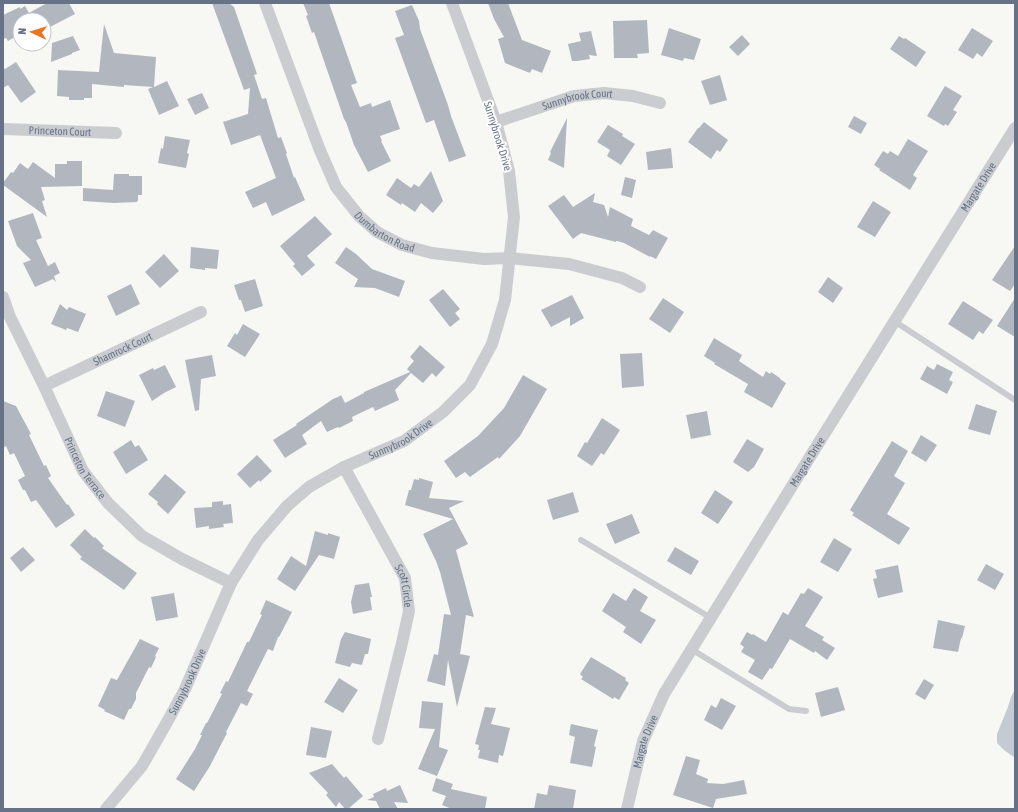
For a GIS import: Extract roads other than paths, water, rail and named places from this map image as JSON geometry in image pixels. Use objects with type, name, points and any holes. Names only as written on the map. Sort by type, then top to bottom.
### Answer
[{"type":"street","name":"Dumbarton Road","points":[[265,3],[319,148],[336,187],[359,216],[377,232],[402,245],[432,254],[484,259],[510,258],[568,264],[622,278],[640,287]]},
{"type":"street","name":"Sunnybrook Drive","points":[[106,809],[142,766],[166,724],[185,689],[231,583],[258,540],[287,506],[309,487],[344,467],[404,441],[443,412],[470,385],[492,344],[505,300],[510,258],[514,217],[509,171],[496,122],[452,3]]},
{"type":"street","name":"Sunnybrook Court","points":[[496,122],[574,96],[604,93],[633,96],[660,103]]},
{"type":"street","name":"Margate Drive","points":[[627,809],[643,741],[664,694],[812,452],[1015,128]]},
{"type":"street","name":"Princeton Court","points":[[3,129],[116,133]]},
{"type":"street","name":"Princeton Terrace","points":[[3,297],[7,318],[44,386],[83,471],[108,503],[142,536],[182,559],[231,583]]},
{"type":"street","name":"Shamrock Court","points":[[44,386],[201,312]]},
{"type":"street","name":"Scott Circle","points":[[344,467],[405,578],[409,611],[378,740]]},
{"type":"lane","points":[[894,322],[1015,400]]},
{"type":"lane","points":[[581,540],[711,618]]},
{"type":"lane","points":[[692,649],[789,709],[806,711]]}]
